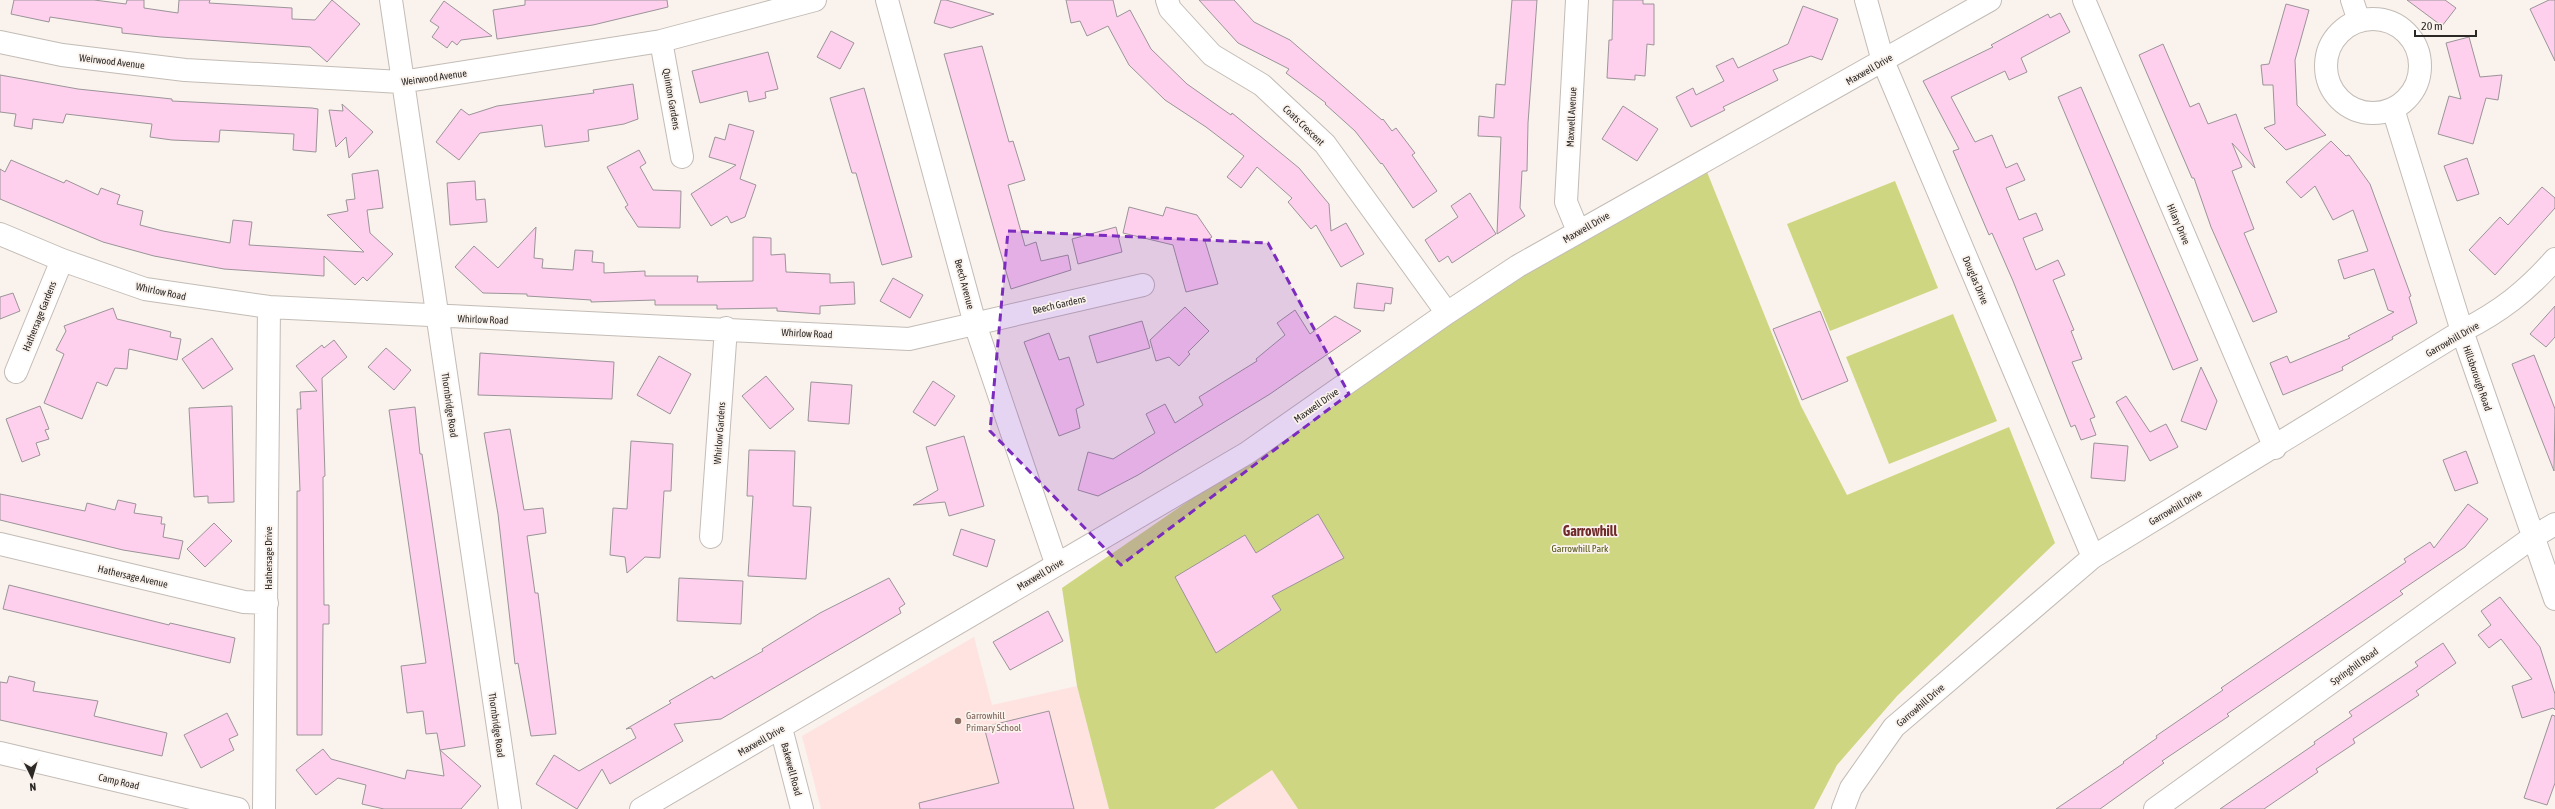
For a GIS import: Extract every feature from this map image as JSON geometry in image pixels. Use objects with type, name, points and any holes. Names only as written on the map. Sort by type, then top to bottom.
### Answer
[{"type":"street","name":"Thornbridge Road","points":[[391,0],[401,82],[510,809]]},
{"type":"street","name":"Weirwood Avenue","points":[[0,42],[62,54],[185,70],[401,82],[661,41],[815,0]]},
{"type":"street","name":"Beech Avenue","points":[[887,0],[975,324],[1056,564]]},
{"type":"street","name":"Coats Crescent","points":[[1167,0],[1170,9],[1212,55],[1262,85],[1325,144],[1447,313]]},
{"type":"street","name":"Maxwell Avenue","points":[[1577,0],[1566,202],[1578,231]]},
{"type":"street","name":"Douglas Drive","points":[[1866,0],[1883,61],[2093,556]]},
{"type":"street","name":"Maxwell Drive","points":[[642,809],[1246,453],[1447,313],[1578,231],[1990,0]]},
{"type":"street","name":"Hilary Drive","points":[[2084,0],[2275,448]]},
{"type":"street","points":[[2352,0],[2359,21]]},
{"type":"street","points":[[2375,20],[2390,23],[2403,31],[2413,43],[2419,57],[2420,73],[2415,88],[2406,100],[2393,109],[2378,113],[2363,112],[2348,107],[2337,96],[2329,84],[2326,68],[2328,53],[2335,39],[2345,28],[2359,21],[2375,20]]},
{"type":"street","name":"Quinton Gardens","points":[[661,41],[682,157]]},
{"type":"street","name":"Hillsborough Road","points":[[2393,109],[2462,331],[2555,599]]},
{"type":"street","name":"Whirlow Road","points":[[0,234],[62,260],[145,289],[269,307],[436,317],[726,328],[909,339],[975,324]]},
{"type":"street","name":"Garrowhill Drive","points":[[1843,809],[1851,788],[1894,727],[2093,556],[2275,448],[2462,331],[2494,315],[2533,284],[2555,259]]},
{"type":"street","name":"Hathersage Gardens","points":[[16,372],[62,260]]},
{"type":"street","name":"Beech Gardens","points":[[975,324],[1143,285]]},
{"type":"street","name":"Hathersage Drive","points":[[264,809],[268,603],[269,307]]},
{"type":"street","name":"Whirlow Gardens","points":[[712,537],[726,328]]},
{"type":"street","name":"Springhill Road","points":[[2155,809],[2533,537],[2555,524]]},
{"type":"street","name":"Hathersage Avenue","points":[[0,544],[244,602],[268,603]]},
{"type":"street","name":"Bakewell Road","points":[[781,728],[802,809]]},
{"type":"street","name":"Camp Road","points":[[0,753],[238,809]]},
{"type":"highlighted area","points":[[1008,231],[1268,243],[1349,394],[1121,565],[990,431]]},
{"type":"shaded area","name":"Garrowhill Primary School","points":[[974,637],[992,705],[1077,686],[1109,809],[821,809],[802,736]]},
{"type":"shaded area","points":[[1272,769],[1298,809],[1214,809]]},
{"type":"green space","name":"Garrowhill Park","points":[[1705,167],[1801,406],[1847,495],[2009,427],[2055,543],[1897,696],[1837,765],[1814,809],[1298,809],[1272,770],[1214,809],[1109,809],[1077,686],[1062,588],[1447,323],[1518,276]]},
{"type":"green space","points":[[1895,181],[1938,288],[1830,331],[1787,224]]},
{"type":"green space","points":[[1953,314],[1997,421],[1889,464],[1846,357]]},
{"type":"building","points":[[14,0],[94,0],[126,4],[127,0],[144,0],[144,8],[178,13],[179,0],[210,0],[209,3],[292,8],[292,19],[315,20],[332,0],[360,24],[327,62],[310,47],[122,33],[122,28],[50,17],[49,22],[11,14]]},
{"type":"building","points":[[525,0],[667,0],[668,7],[593,25],[497,39],[493,10],[525,5]]},
{"type":"building","points":[[941,0],[946,0],[994,14],[951,28],[934,23]]},
{"type":"building","points":[[1066,0],[1113,0],[1117,17],[1130,10],[1151,49],[1187,84],[1231,115],[1232,113],[1299,168],[1329,204],[1331,231],[1346,223],[1364,254],[1341,267],[1316,225],[1311,229],[1288,202],[1292,198],[1257,167],[1241,188],[1227,177],[1244,156],[1206,127],[1165,100],[1129,65],[1108,26],[1087,36],[1080,21],[1071,23]]},
{"type":"building","points":[[1199,0],[1234,0],[1254,22],[1290,40],[1382,120],[1383,119],[1392,131],[1396,128],[1415,153],[1412,155],[1437,191],[1413,208],[1382,163],[1381,164],[1355,131],[1325,104],[1326,103],[1286,73],[1289,69],[1238,43]]},
{"type":"building","points":[[1512,0],[1537,0],[1528,123],[1527,171],[1522,171],[1520,208],[1525,216],[1497,234],[1501,137],[1478,136],[1479,116],[1494,118],[1496,84],[1505,85]]},
{"type":"building","points":[[1613,0],[1643,0],[1643,4],[1654,4],[1654,45],[1647,44],[1645,76],[1635,75],[1635,80],[1607,78],[1609,40],[1612,40]]},
{"type":"building","points":[[2407,0],[2445,0],[2456,8],[2442,26]]},
{"type":"building","points":[[2549,0],[2555,0],[2555,61],[2530,9]]},
{"type":"building","points":[[444,1],[492,36],[461,40],[457,45],[452,41],[447,48],[432,37],[439,27],[430,21]]},
{"type":"building","points":[[2286,4],[2309,10],[2295,60],[2297,105],[2326,135],[2286,150],[2264,128],[2275,124],[2273,85],[2263,85],[2261,65],[2269,64]]},
{"type":"building","points":[[1803,6],[1838,19],[1822,60],[1811,56],[1773,70],[1778,80],[1723,107],[1725,110],[1691,127],[1676,97],[1693,88],[1696,95],[1724,81],[1716,66],[1733,58],[1738,68],[1788,44]]},
{"type":"building","points":[[2060,13],[2070,32],[2021,58],[2027,72],[2009,80],[2005,71],[1951,97],[1975,142],[1992,135],[2006,168],[2017,163],[2025,180],[2006,188],[2019,220],[2036,213],[2043,230],[2023,238],[2036,270],[2058,260],[2065,275],[2053,280],[2074,330],[2071,331],[2082,359],[2072,362],[2095,417],[2090,419],[2096,435],[2081,440],[2075,425],[2071,427],[2013,281],[1992,233],[1989,235],[1953,151],[1959,149],[1923,81],[1993,47],[1991,45],[2048,14],[2050,18]]},
{"type":"building","points":[[831,31],[854,43],[840,69],[817,57]]},
{"type":"building","points":[[2469,37],[2480,77],[2502,75],[2498,100],[2486,98],[2473,144],[2438,134],[2449,96],[2461,99],[2446,43]]},
{"type":"building","points":[[2163,44],[2190,107],[2199,103],[2208,124],[2236,114],[2255,168],[2232,143],[2242,167],[2232,171],[2254,229],[2244,233],[2277,312],[2253,322],[2211,227],[2194,178],[2192,178],[2139,55]]},
{"type":"building","points":[[982,46],[1009,142],[1013,141],[1025,180],[1008,185],[1025,246],[1036,242],[1041,261],[1068,255],[1071,270],[1011,289],[944,54]]},
{"type":"building","points":[[768,52],[778,89],[765,92],[766,98],[749,102],[747,91],[700,103],[692,71]]},
{"type":"building","points":[[0,75],[78,89],[172,99],[172,101],[318,109],[316,152],[293,150],[294,134],[220,130],[219,142],[172,140],[150,137],[152,124],[66,114],[63,123],[33,119],[32,129],[14,126],[16,114],[0,112]]},
{"type":"building","points":[[633,84],[638,119],[624,124],[588,130],[589,141],[545,147],[542,125],[480,133],[459,160],[436,142],[461,109],[469,115],[497,106],[594,93],[593,90]]},
{"type":"building","points":[[2081,87],[2198,360],[2173,370],[2058,97]]},
{"type":"building","points":[[864,88],[912,257],[882,265],[856,173],[852,173],[830,98]]},
{"type":"building","points":[[342,104],[373,132],[349,158],[346,137],[336,147],[329,110],[343,111]]},
{"type":"building","points":[[1623,106],[1658,129],[1637,161],[1602,139]]},
{"type":"building","points":[[729,124],[754,131],[740,179],[756,185],[745,217],[731,223],[727,216],[711,226],[691,194],[736,165],[709,157],[715,137],[725,140]]},
{"type":"building","points":[[2331,141],[2346,156],[2349,155],[2370,184],[2411,296],[2409,297],[2417,323],[2392,337],[2393,339],[2342,367],[2343,370],[2283,395],[2270,363],[2287,356],[2290,363],[2350,338],[2348,336],[2394,312],[2388,310],[2374,269],[2344,279],[2338,260],[2368,251],[2353,210],[2333,220],[2315,186],[2301,198],[2286,182]]},
{"type":"building","points":[[639,150],[646,163],[640,167],[653,190],[681,191],[680,228],[638,227],[625,207],[628,205],[607,167]]},
{"type":"building","points":[[2467,158],[2479,194],[2457,201],[2444,166]]},
{"type":"building","points":[[11,160],[64,183],[66,180],[98,195],[101,188],[120,195],[117,204],[143,211],[140,225],[163,231],[230,243],[233,220],[252,222],[249,245],[364,252],[327,215],[348,211],[346,200],[355,199],[352,174],[378,170],[383,208],[367,210],[370,233],[393,254],[367,281],[363,277],[355,285],[324,256],[324,276],[224,269],[154,256],[103,242],[0,199],[0,169],[5,172]]},
{"type":"building","points":[[475,181],[476,200],[485,199],[487,222],[450,225],[447,183]]},
{"type":"building","points":[[2542,187],[2555,198],[2555,208],[2495,275],[2469,250],[2500,217],[2508,225]]},
{"type":"building","points":[[1470,193],[1496,234],[1452,263],[1448,256],[1439,262],[1425,240],[1458,217],[1451,206]]},
{"type":"building","points":[[1129,207],[1163,216],[1166,207],[1197,215],[1212,237],[1205,241],[1218,284],[1186,292],[1173,245],[1123,233]]},
{"type":"building","points":[[536,227],[534,258],[543,259],[542,268],[573,270],[575,250],[593,251],[592,262],[604,263],[604,273],[645,271],[645,276],[698,276],[697,282],[753,281],[753,237],[771,238],[771,255],[785,254],[786,272],[830,274],[830,283],[854,282],[855,304],[820,306],[820,314],[777,311],[777,308],[717,309],[717,305],[655,305],[655,300],[591,302],[591,300],[527,296],[527,294],[483,293],[455,267],[474,246],[498,268]]},
{"type":"building","points":[[1116,227],[1122,252],[1078,264],[1072,239]]},
{"type":"building","points":[[893,278],[923,295],[910,318],[880,301]]},
{"type":"building","points":[[1357,283],[1393,288],[1391,304],[1385,303],[1384,311],[1354,308]]},
{"type":"building","points":[[13,293],[20,311],[0,319],[0,297]]},
{"type":"building","points":[[2555,306],[2555,337],[2546,347],[2530,334]]},
{"type":"building","points":[[1185,307],[1209,331],[1188,352],[1190,354],[1179,366],[1169,357],[1156,361],[1150,340]]},
{"type":"building","points":[[113,308],[117,319],[171,332],[170,337],[181,339],[177,360],[129,349],[127,369],[115,368],[107,386],[97,382],[82,419],[44,403],[64,354],[56,350],[66,331],[64,326]]},
{"type":"building","points":[[1295,310],[1310,334],[1335,316],[1361,331],[1270,394],[1138,475],[1098,496],[1078,490],[1088,452],[1113,459],[1155,433],[1146,414],[1165,404],[1175,423],[1203,405],[1199,397],[1257,361],[1256,359],[1285,335],[1277,323]]},
{"type":"building","points":[[1820,311],[1848,381],[1802,400],[1773,329]]},
{"type":"building","points":[[1142,321],[1150,348],[1097,363],[1089,336]]},
{"type":"building","points":[[1049,333],[1059,360],[1069,357],[1084,405],[1076,409],[1080,428],[1059,436],[1024,342]]},
{"type":"building","points":[[212,338],[233,369],[203,389],[182,359]]},
{"type":"building","points":[[334,340],[347,357],[322,378],[325,476],[323,477],[324,605],[329,605],[329,624],[323,624],[322,735],[297,735],[297,491],[300,491],[297,409],[301,409],[300,392],[317,391],[296,366],[322,345],[324,348]]},
{"type":"building","points":[[386,348],[411,370],[394,390],[368,367]]},
{"type":"building","points":[[480,353],[614,362],[612,399],[478,395]]},
{"type":"building","points":[[2534,355],[2555,409],[2554,471],[2512,364]]},
{"type":"building","points":[[659,356],[691,374],[670,414],[637,395]]},
{"type":"building","points":[[2201,367],[2217,401],[2206,430],[2181,421]]},
{"type":"building","points":[[766,376],[794,409],[770,429],[742,396]]},
{"type":"building","points":[[933,381],[955,396],[935,426],[913,412]]},
{"type":"building","points":[[811,382],[852,385],[849,424],[808,421]]},
{"type":"building","points":[[2126,396],[2150,432],[2166,424],[2178,447],[2150,461],[2116,402]]},
{"type":"building","points":[[40,406],[49,429],[45,430],[49,439],[36,443],[40,455],[22,462],[6,419]]},
{"type":"building","points":[[232,406],[234,502],[208,503],[208,496],[194,497],[189,408]]},
{"type":"building","points":[[415,407],[420,454],[422,454],[465,746],[440,750],[437,733],[426,734],[423,711],[407,713],[401,666],[426,663],[389,410]]},
{"type":"building","points":[[510,429],[524,510],[543,508],[546,533],[527,536],[535,593],[538,593],[556,734],[531,736],[518,663],[515,664],[498,514],[484,433]]},
{"type":"building","points":[[964,436],[984,506],[949,516],[945,502],[913,505],[938,490],[926,447]]},
{"type":"building","points":[[631,441],[673,444],[671,491],[664,491],[660,558],[645,557],[627,573],[625,557],[610,555],[613,508],[627,509]]},
{"type":"building","points":[[2094,443],[2128,446],[2125,481],[2091,478]]},
{"type":"building","points":[[749,450],[795,451],[793,506],[811,507],[806,579],[748,576],[753,496],[747,496]]},
{"type":"building","points":[[2466,451],[2478,483],[2455,491],[2443,460]]},
{"type":"building","points":[[0,494],[85,511],[87,503],[115,510],[118,500],[136,504],[134,513],[162,517],[161,524],[165,524],[163,537],[183,541],[179,559],[123,550],[0,520]]},
{"type":"building","points":[[2468,504],[2488,519],[2465,547],[2400,591],[2403,594],[2227,714],[2229,716],[2162,761],[2164,763],[2100,809],[2056,809],[2124,763],[2123,762],[2157,738],[2156,736],[2223,690],[2221,688],[2406,562],[2404,559],[2430,542],[2434,548]]},
{"type":"building","points":[[1318,514],[1344,558],[1272,596],[1281,610],[1216,653],[1175,577],[1245,535],[1256,553]]},
{"type":"building","points":[[214,523],[232,541],[205,567],[187,549]]},
{"type":"building","points":[[961,529],[995,540],[987,567],[953,555]]},
{"type":"building","points":[[679,578],[743,581],[741,624],[677,621]]},
{"type":"building","points":[[889,578],[905,604],[899,608],[901,613],[721,719],[674,724],[683,741],[610,784],[602,769],[577,809],[536,784],[554,755],[579,771],[636,738],[631,728],[626,729],[671,703],[669,701],[712,676],[714,679],[763,651],[762,649],[820,613]]},
{"type":"building","points":[[9,585],[169,625],[170,623],[235,638],[230,663],[3,609]]},
{"type":"building","points":[[2500,597],[2540,647],[2555,694],[2555,710],[2553,708],[2522,718],[2512,686],[2532,679],[2501,639],[2489,648],[2478,635],[2491,625],[2481,611]]},
{"type":"building","points":[[1048,611],[1063,641],[1010,670],[993,642]]},
{"type":"building","points":[[2443,643],[2456,663],[2416,691],[2419,695],[2353,739],[2355,743],[2316,769],[2318,772],[2264,809],[2220,809],[2315,744],[2314,742],[2352,716],[2349,712],[2418,666],[2415,662]]},
{"type":"building","points":[[9,676],[35,682],[33,691],[98,701],[94,716],[167,733],[162,756],[0,720],[0,682],[7,683]]},
{"type":"building","name":"Garrowhill Primary School","points":[[1049,711],[1074,809],[920,809],[919,803],[999,783],[984,727]]},
{"type":"building","points":[[227,713],[238,735],[229,739],[234,750],[201,768],[184,735]]},
{"type":"building","points":[[2552,715],[2555,716],[2555,783],[2547,805],[2524,798]]},
{"type":"building","points":[[323,749],[331,759],[405,779],[407,770],[444,776],[440,750],[481,786],[461,809],[384,809],[362,804],[366,785],[338,778],[316,795],[296,770]]},
{"type":"place","name":"Garrowhill Primary School","points":[[958,721]]},
{"type":"district","name":"Garrowhill","points":[[1590,531]]}]
